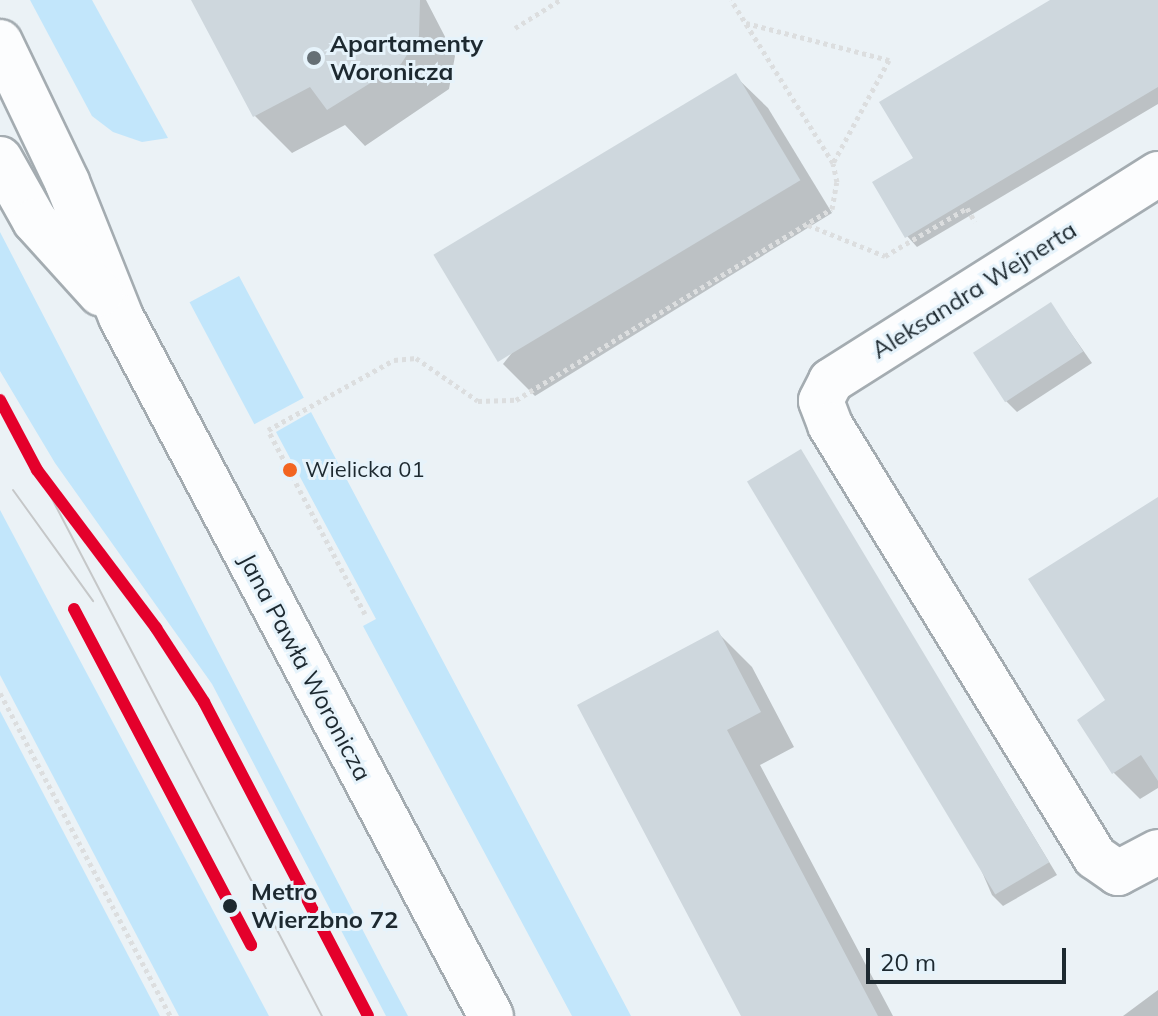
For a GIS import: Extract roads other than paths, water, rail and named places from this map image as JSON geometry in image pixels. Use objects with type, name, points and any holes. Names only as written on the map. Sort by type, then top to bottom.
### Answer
[{"type":"street","name":"Jana Pawła Woronicza","points":[[0,42],[67,182],[121,317],[491,1016]]},
{"type":"street","name":"Jana Pawła Woronicza","points":[[0,159],[35,221],[121,317]]},
{"type":"street","name":"Aleksandra Wejnerta","points":[[1143,862],[1112,871],[1095,857],[830,425],[821,401],[831,381],[1158,174]]},
{"type":"tram line","points":[[37,470],[322,1016]]},
{"type":"tram line","points":[[13,490],[93,601]]},
{"type":"tram line","points":[[354,989],[364,1016]]},
{"type":"place","name":"Apartamenty Woronicza","points":[[314,58]]},
{"type":"place","name":"Wielicka 01","points":[[290,470]]},
{"type":"place","name":"Metro Wierzbno 72","points":[[230,906]]}]
